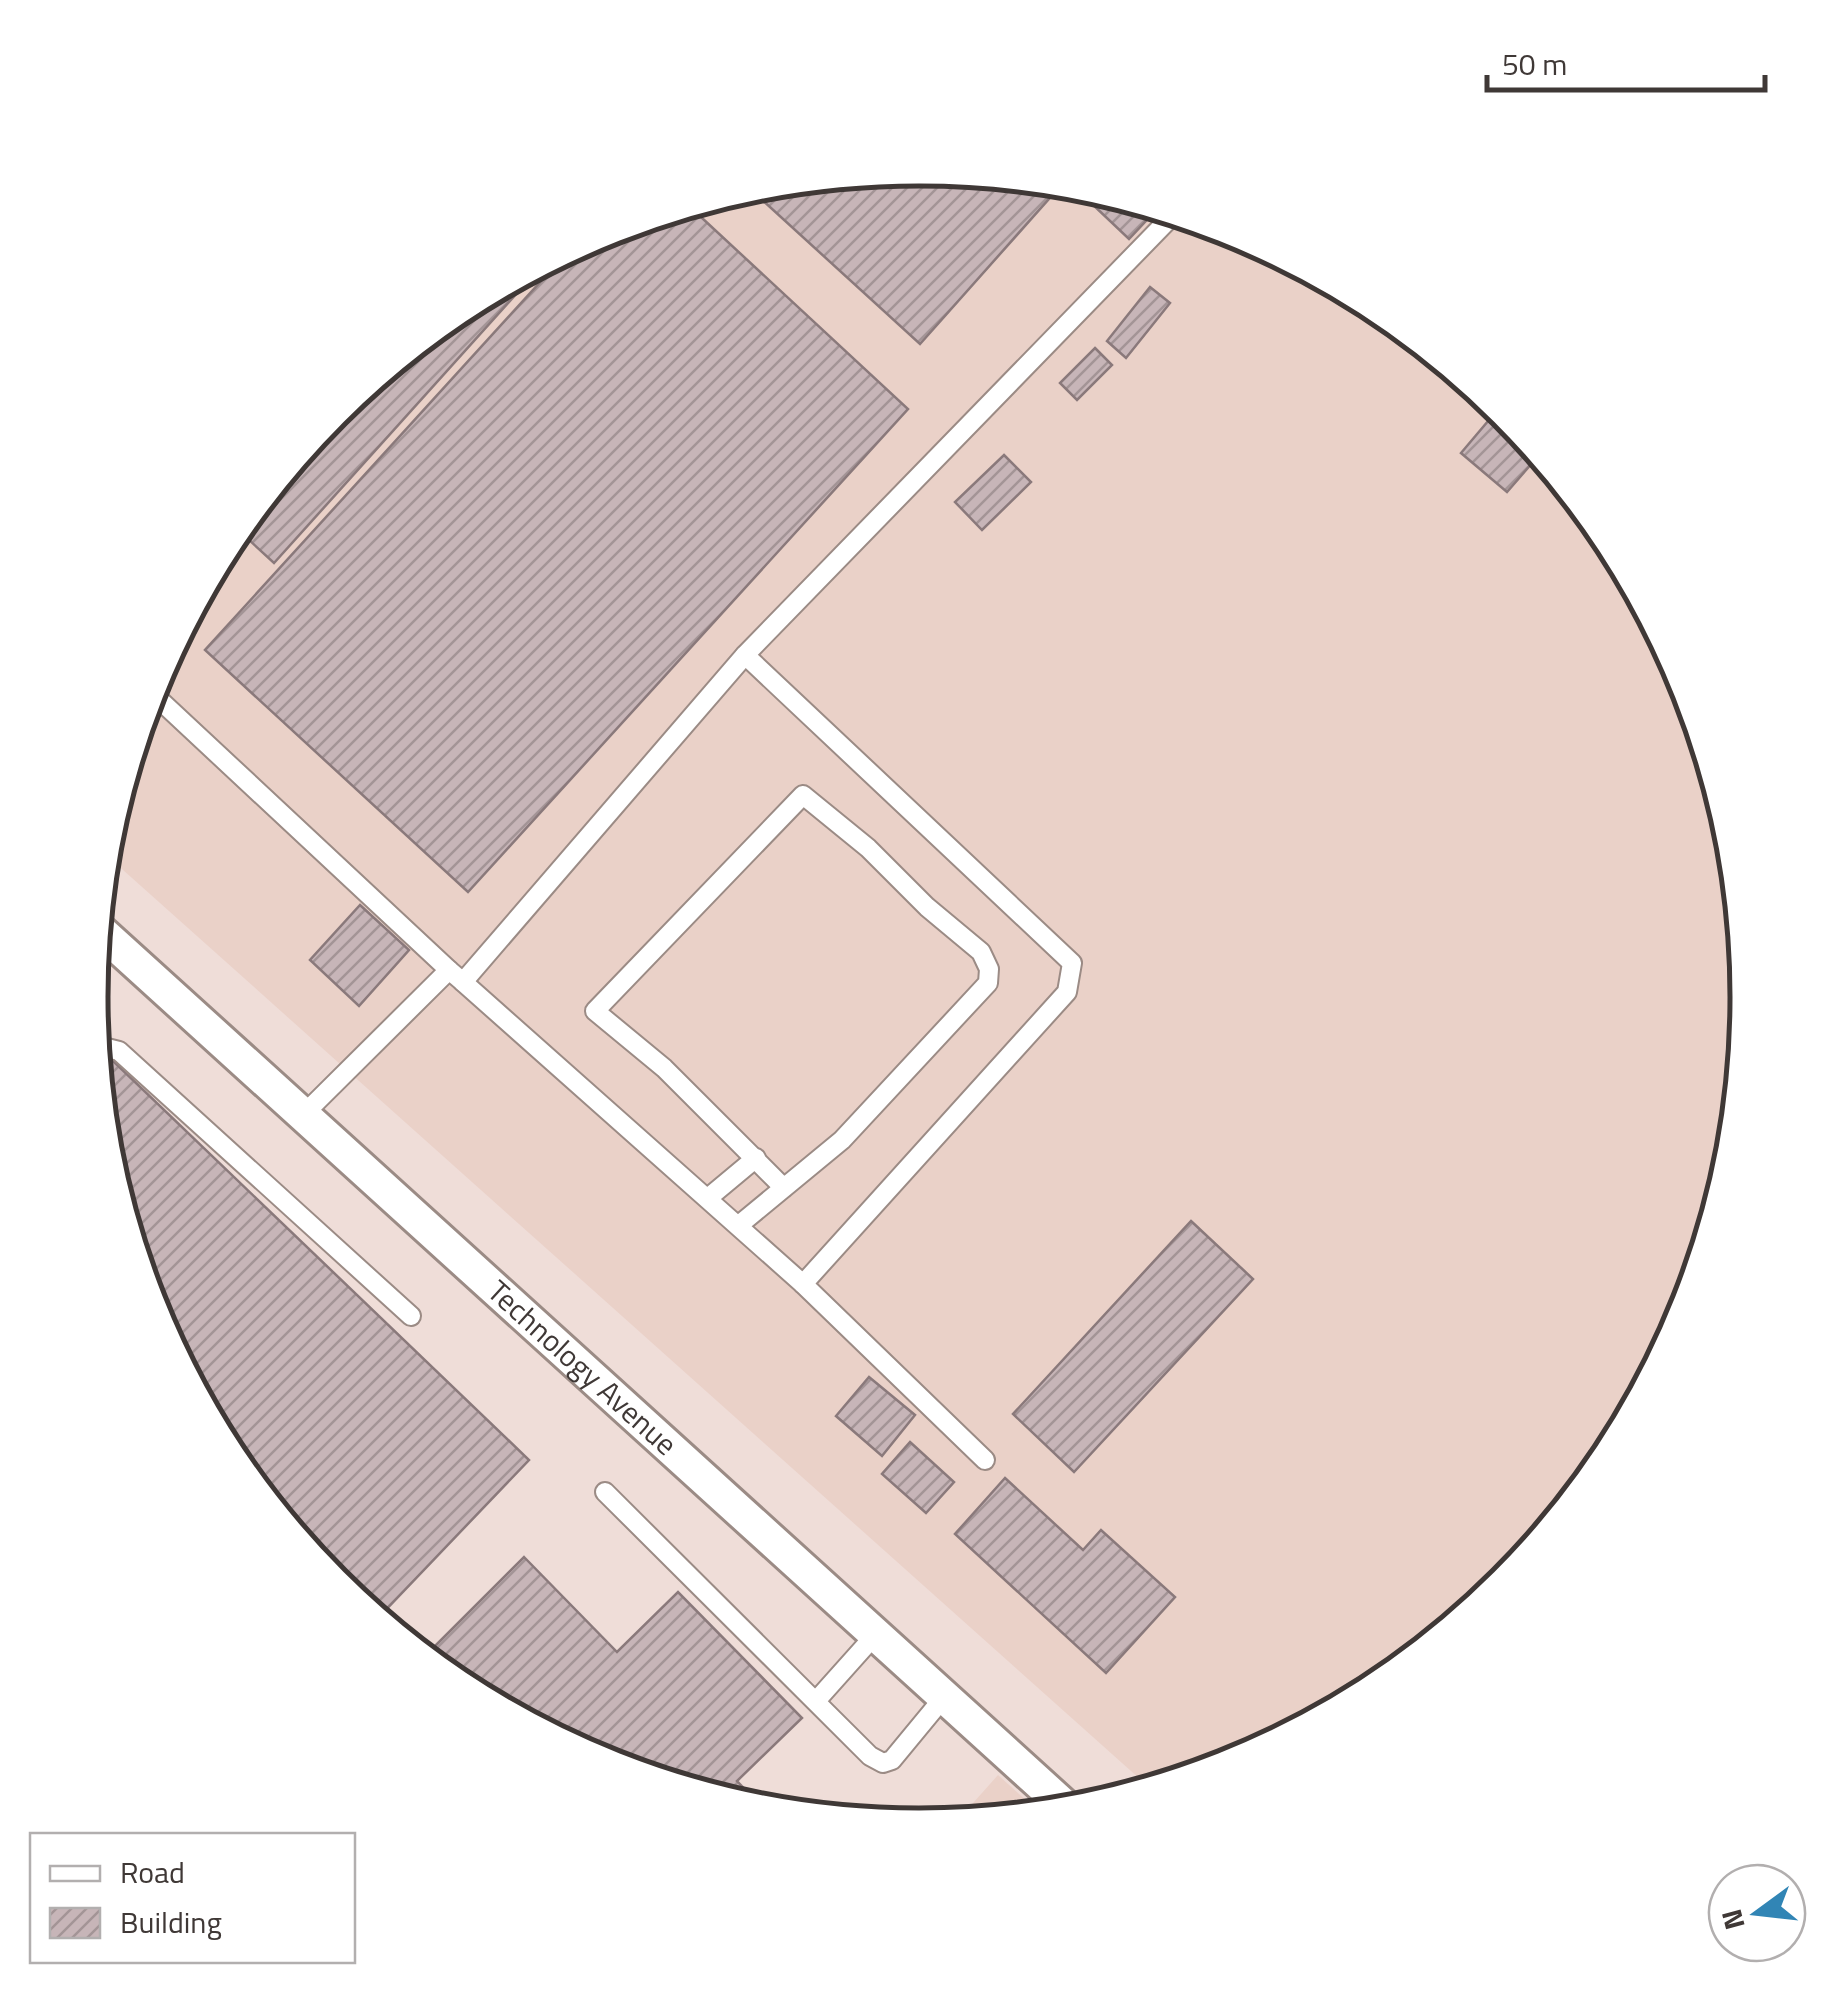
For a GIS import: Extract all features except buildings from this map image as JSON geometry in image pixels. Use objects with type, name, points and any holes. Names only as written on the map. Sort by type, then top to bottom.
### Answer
[{"type":"street","name":"Technology Avenue","points":[[109,939],[1053,1796]]},
{"type":"lane","points":[[303,1115],[456,976],[744,655],[1164,224]]},
{"type":"lane","points":[[744,655],[1072,963],[1067,992],[804,1284]]},
{"type":"lane","points":[[163,703],[456,976],[804,1284],[985,1460]]},
{"type":"lane","points":[[739,1225],[784,1188],[842,1140],[988,983],[989,969],[981,952],[927,907],[868,848],[803,795],[595,1011],[664,1068],[784,1188]]},
{"type":"lane","points":[[109,1048],[119,1051],[411,1316]]},
{"type":"lane","points":[[708,1198],[756,1158]]},
{"type":"lane","points":[[605,1492],[870,1756],[884,1762],[892,1760],[944,1697]]},
{"type":"lane","points":[[816,1701],[875,1635]]},
{"type":"shaded area","points":[[865,187],[972,187],[1024,192],[1128,213],[1179,229],[1229,247],[1324,294],[1412,353],[1453,387],[1492,423],[1562,503],[1621,591],[1646,638],[1668,686],[1702,787],[1723,891],[1728,943],[1730,996],[1723,1102],[1702,1206],[1686,1257],[1668,1307],[1621,1402],[1562,1490],[1528,1531],[1492,1570],[1412,1640],[1324,1699],[1277,1724],[1229,1746],[1138,1777],[118,866],[135,787],[151,736],[191,638],[244,546],[309,462],[384,387],[468,322],[513,294],[608,247],[709,213],[813,192]]},
{"type":"shaded area","points":[[998,1775],[1026,1801],[1024,1801],[970,1806]]}]
